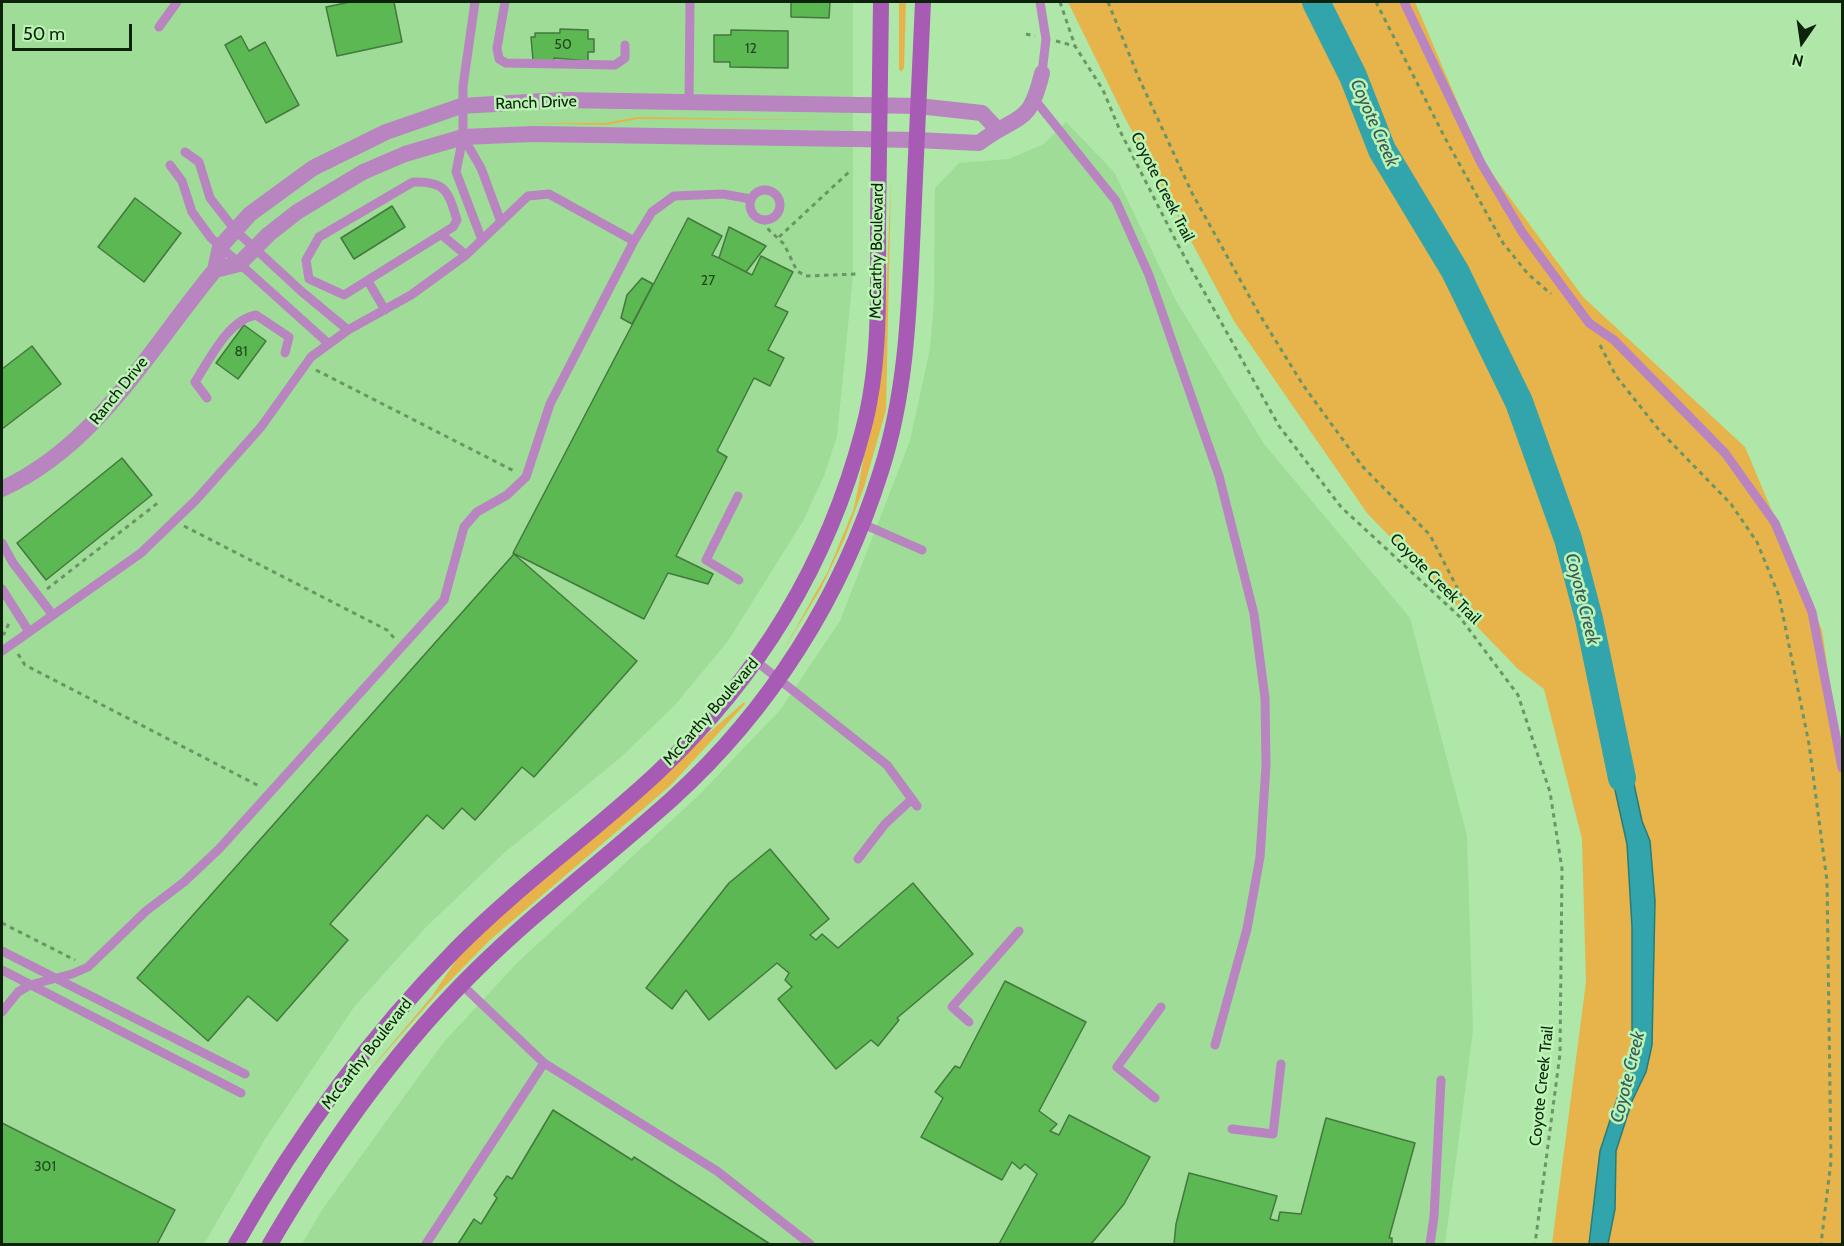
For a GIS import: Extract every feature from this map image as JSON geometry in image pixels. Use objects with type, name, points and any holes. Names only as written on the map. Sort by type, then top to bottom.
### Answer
[{"type":"main road","name":"McCarthy Boulevard","points":[[236,1245],[293,1149],[386,1026],[455,950],[493,913],[655,775],[684,746],[757,662],[806,579],[843,494],[865,425],[872,380],[876,319],[881,2]]},
{"type":"main road","name":"McCarthy Boulevard","points":[[270,1245],[348,1121],[408,1045],[462,985],[551,900],[682,788],[747,720],[779,678],[832,592],[863,524],[882,469],[900,396],[911,275],[923,2]]},
{"type":"street","points":[[1035,100],[1042,73]]},
{"type":"street","name":"Ranch Drive","points":[[2,489],[54,458],[96,422],[215,270],[220,247],[250,214],[281,190],[348,149],[423,117],[461,106],[562,100],[880,105],[918,106],[982,113],[997,129]]},
{"type":"street","name":"Ranch Drive","points":[[215,270],[239,264],[269,234],[297,212],[363,172],[405,154],[463,137],[533,134],[979,143],[997,129],[1014,123],[1026,114],[1035,100]]},
{"type":"lane","points":[[159,27],[177,2]]},
{"type":"lane","points":[[475,2],[461,106],[463,137],[456,172],[482,240]]},
{"type":"lane","points":[[505,2],[497,48],[499,58],[506,63],[615,65],[622,63],[625,58],[625,45]]},
{"type":"lane","points":[[689,103],[690,2]]},
{"type":"lane","points":[[1040,2],[1046,39],[1042,73]]},
{"type":"lane","points":[[1404,2],[1481,163],[1522,232],[1589,323],[1614,340],[1725,453],[1775,523],[1812,612],[1842,768]]},
{"type":"lane","points":[[1035,100],[1116,201],[1149,275],[1219,476],[1254,615],[1265,698],[1266,755],[1260,857],[1247,929],[1215,1045]]},
{"type":"lane","points":[[463,137],[481,168],[501,222]]},
{"type":"lane","points":[[185,152],[199,162],[210,198],[235,230],[257,247],[301,291],[348,330]]},
{"type":"lane","points":[[170,165],[182,181],[192,212],[211,238],[329,344]]},
{"type":"lane","points":[[413,182],[433,182],[449,194],[457,220],[443,236],[344,295],[309,279],[306,260],[319,237],[413,182]]},
{"type":"lane","points":[[2,1012],[18,992],[30,985],[72,974],[87,967],[146,911],[184,882],[219,849],[444,600],[464,527],[477,512],[507,495],[526,477],[550,405],[634,241],[652,212],[674,196],[723,194],[751,199],[763,189],[769,190],[778,197],[778,213],[764,220],[754,215],[751,199]]},
{"type":"lane","points":[[2,651],[28,630],[135,559],[176,519],[261,427],[305,365],[329,344],[348,330],[411,295],[466,255],[528,196],[549,194],[634,241]]},
{"type":"lane","points":[[443,236],[466,255]]},
{"type":"lane","points":[[369,281],[385,310]]},
{"type":"lane","points":[[207,398],[195,382],[235,325],[245,317],[256,315],[288,337],[285,353]]},
{"type":"lane","points":[[738,496],[706,560],[739,580]]},
{"type":"lane","points":[[863,524],[922,550]]},
{"type":"lane","points":[[2,543],[13,563],[52,614]]},
{"type":"lane","points":[[2,590],[28,630]]},
{"type":"lane","points":[[757,662],[887,765],[915,802],[885,824],[858,859]]},
{"type":"lane","points":[[969,1022],[952,1007],[1019,931]]},
{"type":"lane","points":[[2,951],[245,1074]]},
{"type":"lane","points":[[2,970],[241,1093]]},
{"type":"lane","points":[[462,985],[544,1062],[717,1171],[810,1245]]},
{"type":"lane","points":[[1155,1098],[1117,1066],[1161,1007]]},
{"type":"lane","points":[[426,1245],[544,1062]]},
{"type":"lane","points":[[1232,1129],[1272,1134],[1281,1064]]},
{"type":"lane","points":[[1430,1245],[1434,1217],[1441,1080]]},
{"type":"path","name":"Coyote Creek Trail","points":[[1060,2],[1075,46],[1103,90],[1121,133],[1178,244],[1279,426],[1341,507],[1459,616],[1518,695],[1550,792],[1562,868],[1560,1054],[1535,1245]]},
{"type":"path","points":[[1108,2],[1138,75],[1192,193],[1258,312],[1304,385],[1362,466],[1430,535],[1466,605],[1459,616]]},
{"type":"path","points":[[1376,2],[1445,138],[1503,243],[1528,274],[1558,301]]},
{"type":"path","points":[[779,237],[850,171]]},
{"type":"path","points":[[764,220],[768,230],[779,237],[789,251],[797,271],[806,276],[856,274]]},
{"type":"path","points":[[1589,323],[1616,376],[1659,430],[1731,504],[1757,542],[1779,596],[1809,744],[1827,881],[1831,1161],[1821,1245]]},
{"type":"path","points":[[305,365],[526,477]]},
{"type":"path","points":[[38,596],[159,502]]},
{"type":"path","points":[[176,519],[196,533],[387,630],[402,646]]},
{"type":"path","points":[[18,615],[8,624],[3,633],[25,665],[270,793]]},
{"type":"path","points":[[2,923],[87,967]]},
{"type":"shaded area","points":[[2,2],[853,2],[853,275],[837,436],[824,476],[803,521],[728,641],[675,705],[620,758],[504,853],[425,928],[354,1007],[265,1139],[204,1244],[2,1244]]},
{"type":"shaded area","points":[[899,2],[906,2],[904,68],[901,72],[899,69]]},
{"type":"shaded area","points":[[1068,2],[1415,2],[1482,160],[1583,297],[1745,447],[1822,630],[1842,766],[1842,1244],[1552,1244],[1586,982],[1582,839],[1544,689],[1518,669],[1367,513],[1234,321],[1125,118]]},
{"type":"shaded area","points":[[637,117],[834,120],[638,119],[606,125],[524,123],[605,123]]},
{"type":"shaded area","points":[[1066,122],[1114,172],[1176,301],[1264,444],[1410,618],[1467,836],[1473,1030],[1445,1244],[302,1244],[322,1210],[443,1043],[518,962],[698,796],[780,710],[840,621],[910,441],[930,349],[934,302],[935,188],[959,163],[1009,159],[1044,144]]},
{"type":"shaded area","points":[[891,179],[886,410],[864,487],[844,540],[821,588],[783,651],[828,571],[853,511],[879,372],[886,300]]},
{"type":"shaded area","points":[[744,702],[745,704],[671,785],[490,940],[436,995],[358,1084],[432,996],[457,959],[497,919]]},
{"type":"water","points":[[1624,738],[1642,821],[1650,841],[1655,901],[1652,1045],[1646,1072],[1632,1101],[1616,1151],[1615,1209],[1608,1244],[1589,1244],[1600,1151],[1632,1053],[1632,927],[1627,844],[1605,745]]},
{"type":"building","points":[[350,2],[394,2],[402,42],[337,56],[326,7]]},
{"type":"building","points":[[791,2],[830,2],[829,18],[791,17]]},
{"type":"building","points":[[560,29],[588,30],[588,39],[594,39],[594,52],[588,52],[588,61],[554,58],[553,61],[533,60],[531,37],[535,37],[535,33],[560,33]]},
{"type":"building","points":[[731,30],[788,31],[788,68],[730,67],[730,62],[714,62],[714,35],[731,35]]},
{"type":"building","points":[[241,36],[249,51],[265,42],[299,105],[266,123],[225,45]]},
{"type":"building","points":[[135,198],[181,233],[144,282],[98,247]]},
{"type":"building","points":[[392,206],[405,227],[354,259],[341,238]]},
{"type":"building","points":[[688,218],[722,236],[712,255],[752,275],[761,256],[793,272],[775,306],[788,312],[768,350],[784,358],[770,386],[754,378],[717,451],[727,457],[676,556],[713,574],[708,584],[668,573],[644,619],[513,553]]},
{"type":"building","points":[[729,227],[766,246],[746,272],[719,258]]},
{"type":"building","points":[[642,278],[653,284],[632,324],[621,318],[627,295]]},
{"type":"building","points":[[244,325],[266,341],[238,379],[216,363]]},
{"type":"building","points":[[32,346],[61,384],[2,429],[2,369]]},
{"type":"building","points":[[122,458],[152,495],[46,580],[17,543]]},
{"type":"building","points":[[514,554],[637,661],[534,777],[522,767],[475,820],[462,808],[443,829],[427,815],[330,924],[348,940],[277,1021],[248,996],[208,1041],[137,978]]},
{"type":"building","points":[[770,849],[829,919],[810,935],[816,940],[822,934],[838,948],[913,883],[973,954],[897,1018],[899,1020],[878,1046],[871,1040],[836,1069],[778,999],[792,987],[785,980],[789,973],[777,963],[709,1020],[686,990],[672,1009],[646,988],[729,883]]},
{"type":"building","points":[[1005,981],[1086,1022],[1039,1111],[1057,1124],[1050,1131],[1059,1135],[1069,1115],[1150,1157],[1124,1204],[1091,1244],[999,1244],[1037,1174],[1025,1164],[1020,1169],[1012,1162],[1002,1180],[921,1137],[943,1098],[935,1092],[955,1066],[960,1068]]},
{"type":"building","points":[[553,1110],[632,1160],[634,1157],[770,1244],[458,1244],[474,1219],[481,1224],[497,1198],[494,1195],[507,1176],[512,1179]]},
{"type":"building","points":[[1326,1118],[1415,1143],[1389,1238],[1392,1238],[1392,1244],[1174,1244],[1176,1224],[1189,1173],[1277,1196],[1270,1219],[1278,1221],[1280,1212],[1301,1214]]},
{"type":"building","points":[[2,1123],[175,1210],[157,1244],[2,1244]]},
{"type":"waterway","name":"Coyote Creek","points":[[1316,2],[1353,76],[1382,150],[1455,271],[1519,402],[1568,539],[1589,619],[1622,778]]}]
